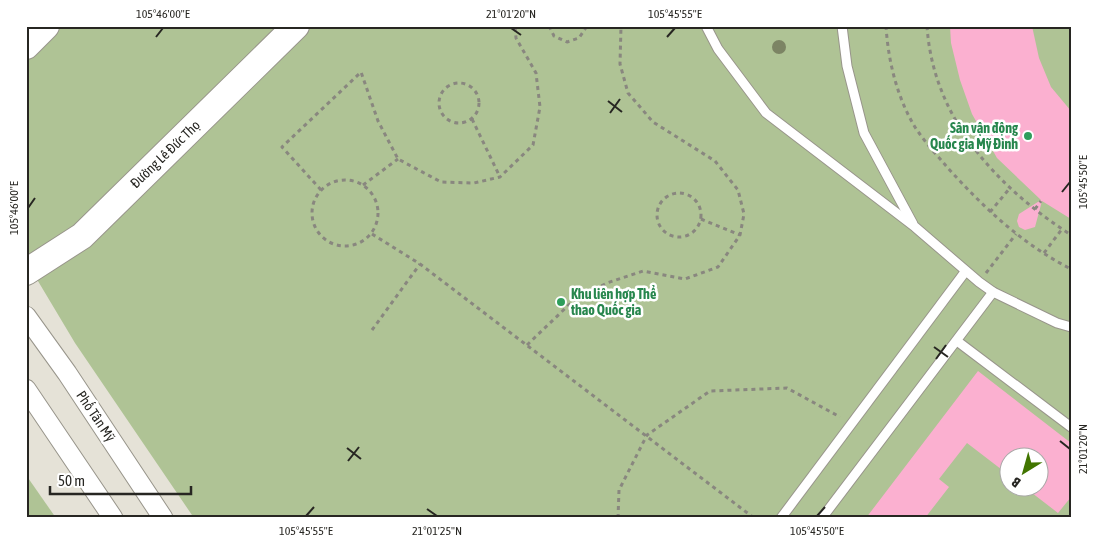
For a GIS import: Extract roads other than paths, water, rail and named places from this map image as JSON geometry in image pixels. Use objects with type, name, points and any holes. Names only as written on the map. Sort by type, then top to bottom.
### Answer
[{"type":"main road","points":[[26,46],[46,26]]},
{"type":"main road","name":"Đường Lê Đức Thọ","points":[[26,272],[82,236],[296,26]]},
{"type":"street","name":"Phố Tân Mỹ","points":[[26,316],[67,373],[163,518]]},
{"type":"street","points":[[26,389],[113,518]]},
{"type":"lane","points":[[706,26],[718,49],[766,113],[915,227],[965,272],[993,292],[1057,324],[1071,327]]},
{"type":"lane","points":[[842,26],[847,66],[864,133],[915,227]]},
{"type":"lane","points":[[781,518],[965,272]]},
{"type":"lane","points":[[822,518],[993,292]]},
{"type":"lane","points":[[957,341],[1071,427]]},
{"type":"place","name":"Sân vận động Quốc gia Mỹ Đình","points":[[1028,136]]},
{"type":"place","name":"Khu liên hợp Thể thao Quốc gia","points":[[561,302]]}]
